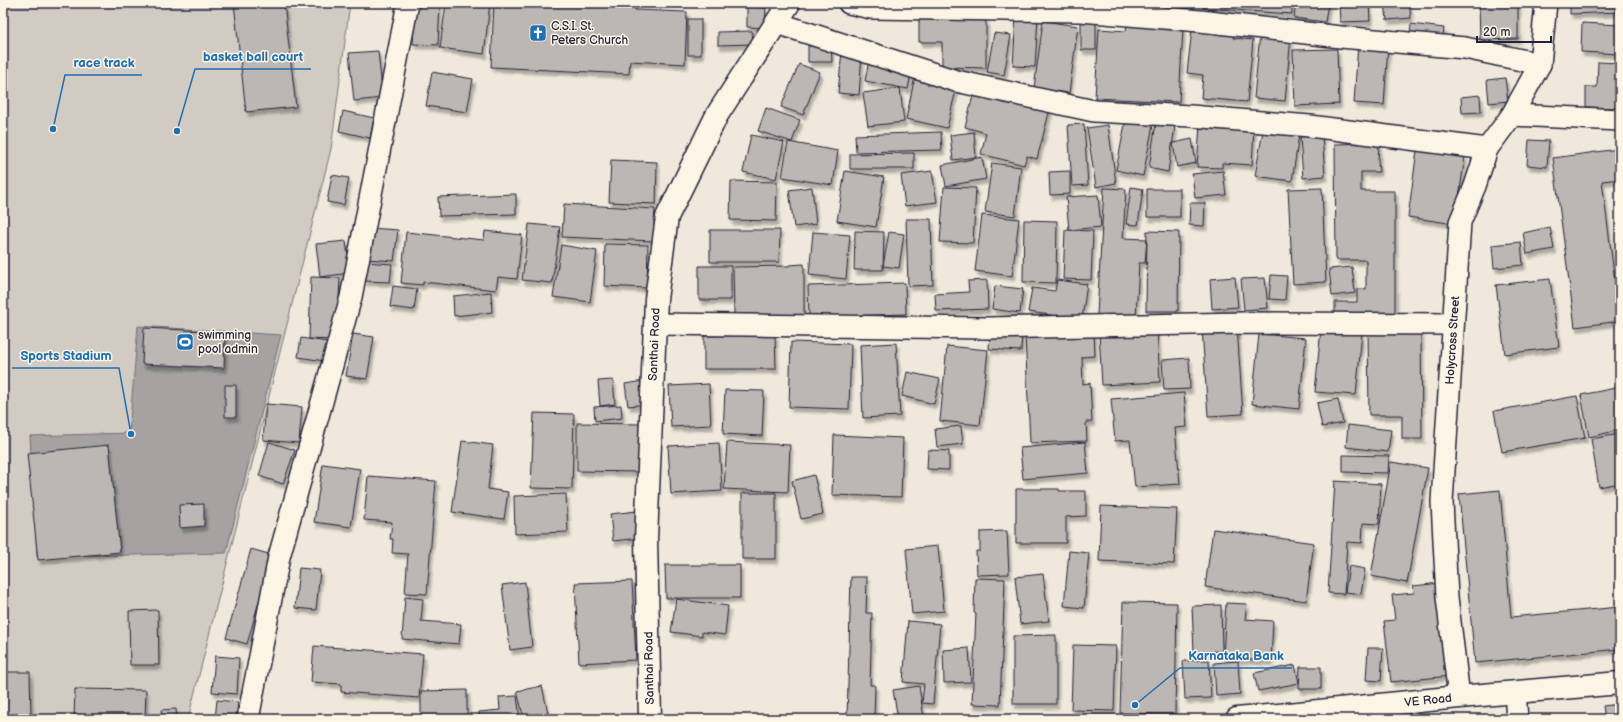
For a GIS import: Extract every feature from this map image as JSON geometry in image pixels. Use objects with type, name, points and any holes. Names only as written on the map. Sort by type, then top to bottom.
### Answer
[{"type":"street","points":[[248,719],[279,557],[351,297],[408,3]]},
{"type":"street","name":"Santhai Road","points":[[650,719],[646,540],[656,299],[667,217],[717,115],[790,3]]},
{"type":"street","points":[[849,3],[871,8],[1081,12],[1200,21],[1341,37],[1465,48],[1540,64]]},
{"type":"street","name":"Holycross Street","points":[[1459,697],[1447,597],[1442,502],[1460,222],[1475,186],[1487,149],[1512,114],[1540,64],[1546,3]]},
{"type":"street","points":[[777,23],[956,81],[1094,111],[1191,116],[1310,126],[1487,149]]},
{"type":"street","points":[[1512,114],[1620,120]]},
{"type":"street","points":[[655,324],[988,328],[1245,323],[1453,324]]},
{"type":"street","name":"VE Road","points":[[1237,719],[1620,683]]},
{"type":"street","points":[[1516,692],[1517,719]]},
{"type":"shaded area","points":[[3,3],[350,3],[331,149],[188,719],[3,719]]},
{"type":"shaded area","points":[[138,326],[281,335],[226,553],[37,557],[30,436],[129,433]]},
{"type":"building","points":[[234,3],[284,3],[296,107],[246,112]]},
{"type":"building","points":[[415,3],[440,3],[438,45],[413,44]]},
{"type":"building","points":[[446,3],[490,3],[484,54],[440,48]]},
{"type":"building","points":[[494,3],[635,3],[635,10],[687,12],[685,64],[630,61],[629,74],[491,67]]},
{"type":"building","points":[[1163,3],[1186,3],[1186,10],[1163,11]]},
{"type":"building","points":[[1203,3],[1292,3],[1292,14],[1203,8]]},
{"type":"building","points":[[1296,3],[1328,3],[1325,22],[1294,18]]},
{"type":"building","points":[[1339,3],[1369,3],[1370,21],[1340,22]]},
{"type":"building","points":[[1385,3],[1409,3],[1411,18],[1387,20]]},
{"type":"building","points":[[1479,3],[1518,3],[1518,39],[1480,40]]},
{"type":"building","points":[[1570,3],[1620,3],[1620,12],[1570,14]]},
{"type":"building","points":[[747,7],[766,8],[765,28],[747,27]]},
{"type":"building","points":[[1016,15],[1038,16],[1035,67],[1013,66]]},
{"type":"building","points":[[919,18],[986,19],[986,68],[942,67],[942,42],[919,42]]},
{"type":"building","points":[[688,19],[701,19],[701,55],[688,55]]},
{"type":"building","points":[[1081,20],[1096,20],[1096,50],[1081,50]]},
{"type":"building","points":[[1043,21],[1078,26],[1069,93],[1034,88]]},
{"type":"building","points":[[1582,23],[1620,25],[1620,54],[1581,52]]},
{"type":"building","points":[[1127,24],[1183,27],[1179,102],[1095,98],[1099,29],[1126,31]]},
{"type":"building","points":[[1411,24],[1444,28],[1442,44],[1409,40]]},
{"type":"building","points":[[1192,29],[1234,33],[1233,38],[1253,40],[1247,102],[1201,98],[1203,75],[1187,73]]},
{"type":"building","points":[[752,31],[753,44],[718,45],[718,32]]},
{"type":"building","points":[[994,33],[1011,35],[1004,75],[987,72]]},
{"type":"building","points":[[1260,33],[1291,36],[1285,101],[1254,98]]},
{"type":"building","points":[[1358,43],[1388,45],[1384,105],[1354,103]]},
{"type":"building","points":[[831,45],[832,62],[808,62],[808,46]]},
{"type":"building","points":[[1337,49],[1339,104],[1295,106],[1293,50]]},
{"type":"building","points":[[378,51],[383,98],[354,101],[349,53]]},
{"type":"building","points":[[842,51],[862,53],[859,95],[838,93]]},
{"type":"building","points":[[869,60],[912,68],[908,89],[865,81]]},
{"type":"building","points":[[1598,62],[1620,63],[1620,108],[1586,107],[1586,87],[1597,87]]},
{"type":"building","points":[[799,64],[820,72],[803,115],[781,107]]},
{"type":"building","points":[[432,72],[473,79],[467,112],[426,106]]},
{"type":"building","points":[[915,76],[957,85],[947,128],[906,119]]},
{"type":"building","points":[[1505,78],[1508,101],[1489,103],[1487,80]]},
{"type":"building","points":[[900,88],[904,122],[868,126],[863,93]]},
{"type":"building","points":[[974,92],[1050,109],[1037,159],[1027,156],[1024,165],[981,154],[986,133],[965,127]]},
{"type":"building","points":[[1480,95],[1481,112],[1462,113],[1461,97]]},
{"type":"building","points":[[766,108],[800,120],[792,142],[758,131]]},
{"type":"building","points":[[343,111],[374,118],[370,138],[339,131]]},
{"type":"building","points":[[1126,119],[1153,125],[1143,176],[1116,170]]},
{"type":"building","points":[[1156,123],[1175,126],[1168,172],[1149,168]]},
{"type":"building","points":[[1084,124],[1088,185],[1072,186],[1068,125]]},
{"type":"building","points":[[1108,125],[1116,183],[1096,187],[1087,128]]},
{"type":"building","points":[[1200,125],[1254,129],[1252,165],[1222,163],[1222,168],[1197,167]]},
{"type":"building","points":[[1263,130],[1299,135],[1292,181],[1255,176]]},
{"type":"building","points":[[941,132],[942,150],[856,152],[855,135]]},
{"type":"building","points":[[974,132],[976,157],[953,160],[950,135]]},
{"type":"building","points":[[751,135],[784,142],[776,179],[743,172]]},
{"type":"building","points":[[1322,135],[1325,176],[1303,178],[1300,137]]},
{"type":"building","points":[[1192,139],[1196,163],[1177,167],[1173,143]]},
{"type":"building","points":[[1529,140],[1549,141],[1547,167],[1527,165]]},
{"type":"building","points":[[788,142],[838,151],[833,185],[782,177]]},
{"type":"building","points":[[1379,143],[1379,172],[1361,172],[1361,191],[1395,191],[1395,316],[1335,316],[1335,302],[1357,302],[1357,289],[1366,289],[1366,260],[1336,260],[1335,144]]},
{"type":"building","points":[[1618,149],[1620,179],[1602,181],[1620,321],[1575,327],[1553,158]]},
{"type":"building","points":[[1417,150],[1465,156],[1455,224],[1408,217]]},
{"type":"building","points":[[914,153],[914,169],[850,169],[850,154]]},
{"type":"building","points":[[982,157],[986,179],[946,186],[942,165]]},
{"type":"building","points":[[611,160],[657,162],[656,204],[609,202]]},
{"type":"building","points":[[992,163],[1021,167],[1015,216],[985,212]]},
{"type":"building","points":[[845,171],[884,177],[876,227],[837,221]]},
{"type":"building","points":[[932,171],[937,202],[905,206],[901,175]]},
{"type":"building","points":[[1070,171],[1070,194],[1050,195],[1049,172]]},
{"type":"building","points":[[1223,171],[1226,195],[1195,198],[1192,174]]},
{"type":"building","points":[[332,175],[349,178],[344,205],[327,202]]},
{"type":"building","points":[[731,181],[777,182],[776,221],[730,220]]},
{"type":"building","points":[[812,187],[816,224],[794,227],[789,190]]},
{"type":"building","points":[[944,187],[976,188],[973,243],[940,242]]},
{"type":"building","points":[[1131,187],[1143,189],[1138,225],[1126,224]]},
{"type":"building","points":[[1104,188],[1126,189],[1123,238],[1147,239],[1145,263],[1139,263],[1136,317],[1097,315]]},
{"type":"building","points":[[1322,188],[1326,282],[1293,284],[1288,189]]},
{"type":"building","points":[[1147,189],[1180,189],[1180,217],[1147,217]]},
{"type":"building","points":[[516,194],[516,214],[439,216],[438,197]]},
{"type":"building","points":[[1098,195],[1101,227],[1069,230],[1066,197]]},
{"type":"building","points":[[1190,203],[1205,203],[1204,226],[1189,225]]},
{"type":"building","points":[[564,204],[655,209],[653,241],[562,237]]},
{"type":"building","points":[[982,215],[1019,219],[1012,276],[975,271]]},
{"type":"building","points":[[906,219],[931,219],[933,285],[908,286]]},
{"type":"building","points":[[1024,220],[1057,221],[1056,283],[1023,282]]},
{"type":"building","points":[[529,224],[560,227],[552,283],[522,280]]},
{"type":"building","points":[[1550,227],[1554,249],[1527,254],[1523,233]]},
{"type":"building","points":[[370,228],[398,230],[394,261],[367,259]]},
{"type":"building","points":[[710,230],[780,230],[779,262],[710,262]]},
{"type":"building","points":[[1065,230],[1093,231],[1091,280],[1063,279]]},
{"type":"building","points":[[485,231],[522,235],[517,279],[498,277],[496,290],[423,282],[423,285],[401,283],[406,232],[484,240]]},
{"type":"building","points":[[855,231],[884,232],[883,270],[854,270]]},
{"type":"building","points":[[1147,231],[1179,232],[1178,311],[1146,311]]},
{"type":"building","points":[[813,232],[850,235],[846,279],[809,275]]},
{"type":"building","points":[[889,232],[904,234],[899,268],[883,266]]},
{"type":"building","points":[[346,241],[350,273],[320,277],[316,244]]},
{"type":"building","points":[[1521,242],[1523,265],[1494,268],[1492,245]]},
{"type":"building","points":[[605,244],[648,245],[647,288],[604,286]]},
{"type":"building","points":[[561,245],[597,251],[590,302],[553,297]]},
{"type":"building","points":[[365,262],[392,264],[390,282],[364,281]]},
{"type":"building","points":[[804,264],[804,315],[733,316],[733,267],[789,266]]},
{"type":"building","points":[[699,266],[731,266],[731,300],[699,300]]},
{"type":"building","points":[[1352,267],[1355,293],[1332,296],[1329,269]]},
{"type":"building","points":[[1271,275],[1287,276],[1285,300],[1269,299]]},
{"type":"building","points":[[311,277],[340,278],[337,340],[309,339]]},
{"type":"building","points":[[1235,277],[1238,307],[1212,309],[1210,279]]},
{"type":"building","points":[[1265,278],[1268,308],[1244,310],[1241,279]]},
{"type":"building","points":[[1550,279],[1559,347],[1505,354],[1496,285]]},
{"type":"building","points":[[987,280],[988,309],[936,311],[935,294],[969,292],[968,281]]},
{"type":"building","points":[[1057,280],[1087,284],[1082,319],[1028,312],[1032,288],[1055,291]]},
{"type":"building","points":[[905,283],[906,314],[809,317],[808,286]]},
{"type":"building","points":[[393,286],[417,289],[414,310],[390,307]]},
{"type":"building","points":[[995,286],[1023,289],[1020,313],[992,309]]},
{"type":"building","points":[[491,292],[492,312],[454,316],[453,296]]},
{"type":"building","points":[[1237,327],[1243,414],[1208,416],[1202,329]]},
{"type":"building","points":[[144,328],[225,332],[224,368],[142,364]]},
{"type":"building","points":[[1321,328],[1362,332],[1356,395],[1315,392]]},
{"type":"building","points":[[1157,329],[1160,382],[1102,385],[1099,332]]},
{"type":"building","points":[[990,331],[1022,333],[1021,351],[989,349]]},
{"type":"building","points":[[1094,331],[1095,356],[1082,357],[1083,384],[1090,383],[1092,422],[1086,422],[1087,441],[1030,443],[1025,334]]},
{"type":"building","points":[[1368,331],[1421,332],[1422,439],[1402,439],[1402,415],[1369,415]]},
{"type":"building","points":[[353,334],[374,337],[367,379],[346,376]]},
{"type":"building","points":[[1259,334],[1306,338],[1299,409],[1252,404]]},
{"type":"building","points":[[775,335],[776,369],[704,369],[704,336]]},
{"type":"building","points":[[301,338],[334,343],[331,362],[298,357]]},
{"type":"building","points":[[791,342],[851,344],[849,409],[789,407]]},
{"type":"building","points":[[896,343],[900,416],[863,418],[860,345]]},
{"type":"building","points":[[947,346],[988,350],[980,425],[940,421]]},
{"type":"building","points":[[1189,358],[1190,389],[1164,390],[1162,360]]},
{"type":"building","points":[[907,372],[940,379],[934,404],[902,396]]},
{"type":"building","points":[[613,380],[615,404],[600,406],[598,381]]},
{"type":"building","points":[[644,381],[647,404],[628,406],[625,384]]},
{"type":"building","points":[[709,384],[711,425],[671,427],[669,386]]},
{"type":"building","points":[[225,385],[236,385],[236,417],[225,417]]},
{"type":"building","points":[[1620,387],[1620,430],[1589,437],[1581,395]]},
{"type":"building","points":[[725,390],[764,391],[762,436],[723,434]]},
{"type":"building","points":[[1184,393],[1187,427],[1175,428],[1180,484],[1135,487],[1130,440],[1115,441],[1111,399]]},
{"type":"building","points":[[1577,396],[1585,438],[1502,452],[1494,411]]},
{"type":"building","points":[[1338,399],[1343,423],[1322,427],[1317,403]]},
{"type":"building","points":[[266,404],[302,407],[299,443],[263,440]]},
{"type":"building","points":[[621,405],[622,418],[595,421],[594,407]]},
{"type":"building","points":[[534,413],[574,414],[572,489],[531,488]]},
{"type":"building","points":[[577,423],[641,424],[641,472],[577,471]]},
{"type":"building","points":[[1348,425],[1391,430],[1388,452],[1346,447]]},
{"type":"building","points":[[961,426],[963,444],[937,447],[935,429]]},
{"type":"building","points":[[1620,434],[1620,483],[1599,487],[1591,439]]},
{"type":"building","points":[[834,435],[903,438],[901,497],[832,495]]},
{"type":"building","points":[[462,441],[493,445],[488,489],[508,492],[504,519],[452,512]]},
{"type":"building","points":[[269,442],[295,450],[283,484],[259,476]]},
{"type":"building","points":[[727,442],[790,445],[788,492],[724,489]]},
{"type":"building","points":[[1085,442],[1088,473],[1023,479],[1020,448]]},
{"type":"building","points":[[719,443],[722,491],[671,494],[668,446]]},
{"type":"building","points":[[109,445],[120,552],[38,560],[27,453]]},
{"type":"building","points":[[928,450],[949,451],[949,470],[927,469]]},
{"type":"building","points":[[1343,455],[1389,456],[1388,473],[1343,472]]},
{"type":"building","points":[[1391,462],[1428,468],[1407,583],[1371,576]]},
{"type":"building","points":[[323,464],[360,469],[351,527],[314,522]]},
{"type":"building","points":[[814,475],[823,514],[801,519],[792,481]]},
{"type":"building","points":[[368,476],[436,481],[427,594],[405,593],[408,554],[392,553],[393,539],[390,539],[392,522],[364,520]]},
{"type":"building","points":[[1335,481],[1381,484],[1379,524],[1363,523],[1362,543],[1347,542],[1344,594],[1328,593]]},
{"type":"building","points":[[1016,489],[1059,489],[1059,491],[1086,491],[1086,516],[1066,517],[1066,543],[1016,543]]},
{"type":"building","points":[[1500,490],[1511,617],[1620,607],[1620,649],[1475,663],[1459,494]]},
{"type":"building","points":[[742,493],[776,493],[776,559],[742,559]]},
{"type":"building","points":[[566,494],[568,532],[515,534],[514,496]]},
{"type":"building","points":[[204,504],[204,526],[180,528],[179,505]]},
{"type":"building","points":[[1101,506],[1177,509],[1174,564],[1099,561]]},
{"type":"building","points":[[637,511],[640,538],[613,541],[610,514]]},
{"type":"building","points":[[1213,529],[1314,543],[1306,601],[1205,587]]},
{"type":"building","points":[[1007,531],[1009,574],[977,575],[976,551],[980,551],[980,532]]},
{"type":"building","points":[[938,546],[944,611],[912,614],[906,549]]},
{"type":"building","points":[[251,549],[272,555],[247,644],[226,638]]},
{"type":"building","points":[[1069,551],[1089,553],[1084,608],[1064,606]]},
{"type":"building","points":[[665,565],[740,565],[740,598],[666,598]]},
{"type":"building","points":[[1349,566],[1365,569],[1361,594],[1345,592]]},
{"type":"building","points":[[299,568],[320,570],[316,610],[295,608]]},
{"type":"building","points":[[1043,574],[1049,621],[1020,624],[1015,577]]},
{"type":"building","points":[[851,577],[867,577],[866,613],[872,613],[870,685],[875,685],[874,719],[847,719]]},
{"type":"building","points":[[975,578],[1005,579],[1000,705],[972,704],[976,613],[974,613]]},
{"type":"building","points":[[632,581],[636,660],[579,663],[575,583]]},
{"type":"building","points":[[525,582],[532,647],[510,650],[502,585]]},
{"type":"building","points":[[1440,583],[1450,676],[1391,682],[1384,621],[1395,620],[1392,595],[1414,593],[1413,586]]},
{"type":"building","points":[[405,597],[423,599],[421,621],[461,624],[459,644],[402,639]]},
{"type":"building","points":[[676,599],[728,606],[725,635],[702,632],[702,636],[671,632]]},
{"type":"building","points":[[1123,602],[1177,603],[1175,714],[1120,713]]},
{"type":"building","points":[[1226,603],[1247,604],[1245,619],[1273,621],[1271,661],[1223,658]]},
{"type":"building","points":[[1221,605],[1222,651],[1194,652],[1192,606]]},
{"type":"building","points":[[158,610],[159,665],[130,665],[129,611]]},
{"type":"building","points":[[908,621],[940,624],[933,704],[922,703],[924,684],[903,682]]},
{"type":"building","points":[[1056,635],[1056,704],[1013,704],[1013,636]]},
{"type":"building","points":[[1073,645],[1116,646],[1114,711],[1071,710]]},
{"type":"building","points":[[314,646],[423,654],[419,698],[341,692],[341,684],[311,682]]},
{"type":"building","points":[[969,648],[971,682],[944,683],[943,650]]},
{"type":"building","points":[[1368,648],[1383,648],[1381,681],[1366,680]]},
{"type":"building","points":[[215,656],[239,658],[237,694],[212,692]]},
{"type":"building","points":[[1209,660],[1211,698],[1185,699],[1183,661]]},
{"type":"building","points":[[1238,661],[1240,694],[1216,696],[1214,663]]},
{"type":"building","points":[[1295,665],[1299,683],[1258,691],[1254,673]]},
{"type":"building","points":[[1300,667],[1321,667],[1321,689],[1299,689]]},
{"type":"building","points":[[3,672],[30,672],[31,719],[3,719]]},
{"type":"building","points":[[542,686],[549,718],[524,719],[517,691]]},
{"type":"building","points":[[919,686],[924,718],[898,719],[893,690]]},
{"type":"building","points":[[75,689],[146,690],[145,719],[74,719]]},
{"type":"building","points":[[467,690],[467,719],[421,719],[421,691]]},
{"type":"building","points":[[517,696],[520,719],[479,719],[479,712],[500,710],[499,697]]},
{"type":"building","points":[[217,700],[238,702],[236,719],[215,719]]},
{"type":"building","points":[[1620,704],[1620,719],[1605,719],[1603,706]]},
{"type":"building","points":[[176,709],[177,719],[162,719],[161,710]]},
{"type":"building","points":[[599,715],[600,719],[565,719]]},
{"type":"building","points":[[1508,715],[1508,719],[1478,719]]},
{"type":"place","name":"C.S.I. St. Peters Church","points":[[538,33]]},
{"type":"place","name":"race track","points":[[53,129]]},
{"type":"place","name":"basket ball court","points":[[177,131]]},
{"type":"place","name":"swimming pool admin","points":[[185,342]]},
{"type":"place","name":"Sports Stadium","points":[[131,434]]},
{"type":"place","name":"Karnataka Bank","points":[[1135,705]]}]
